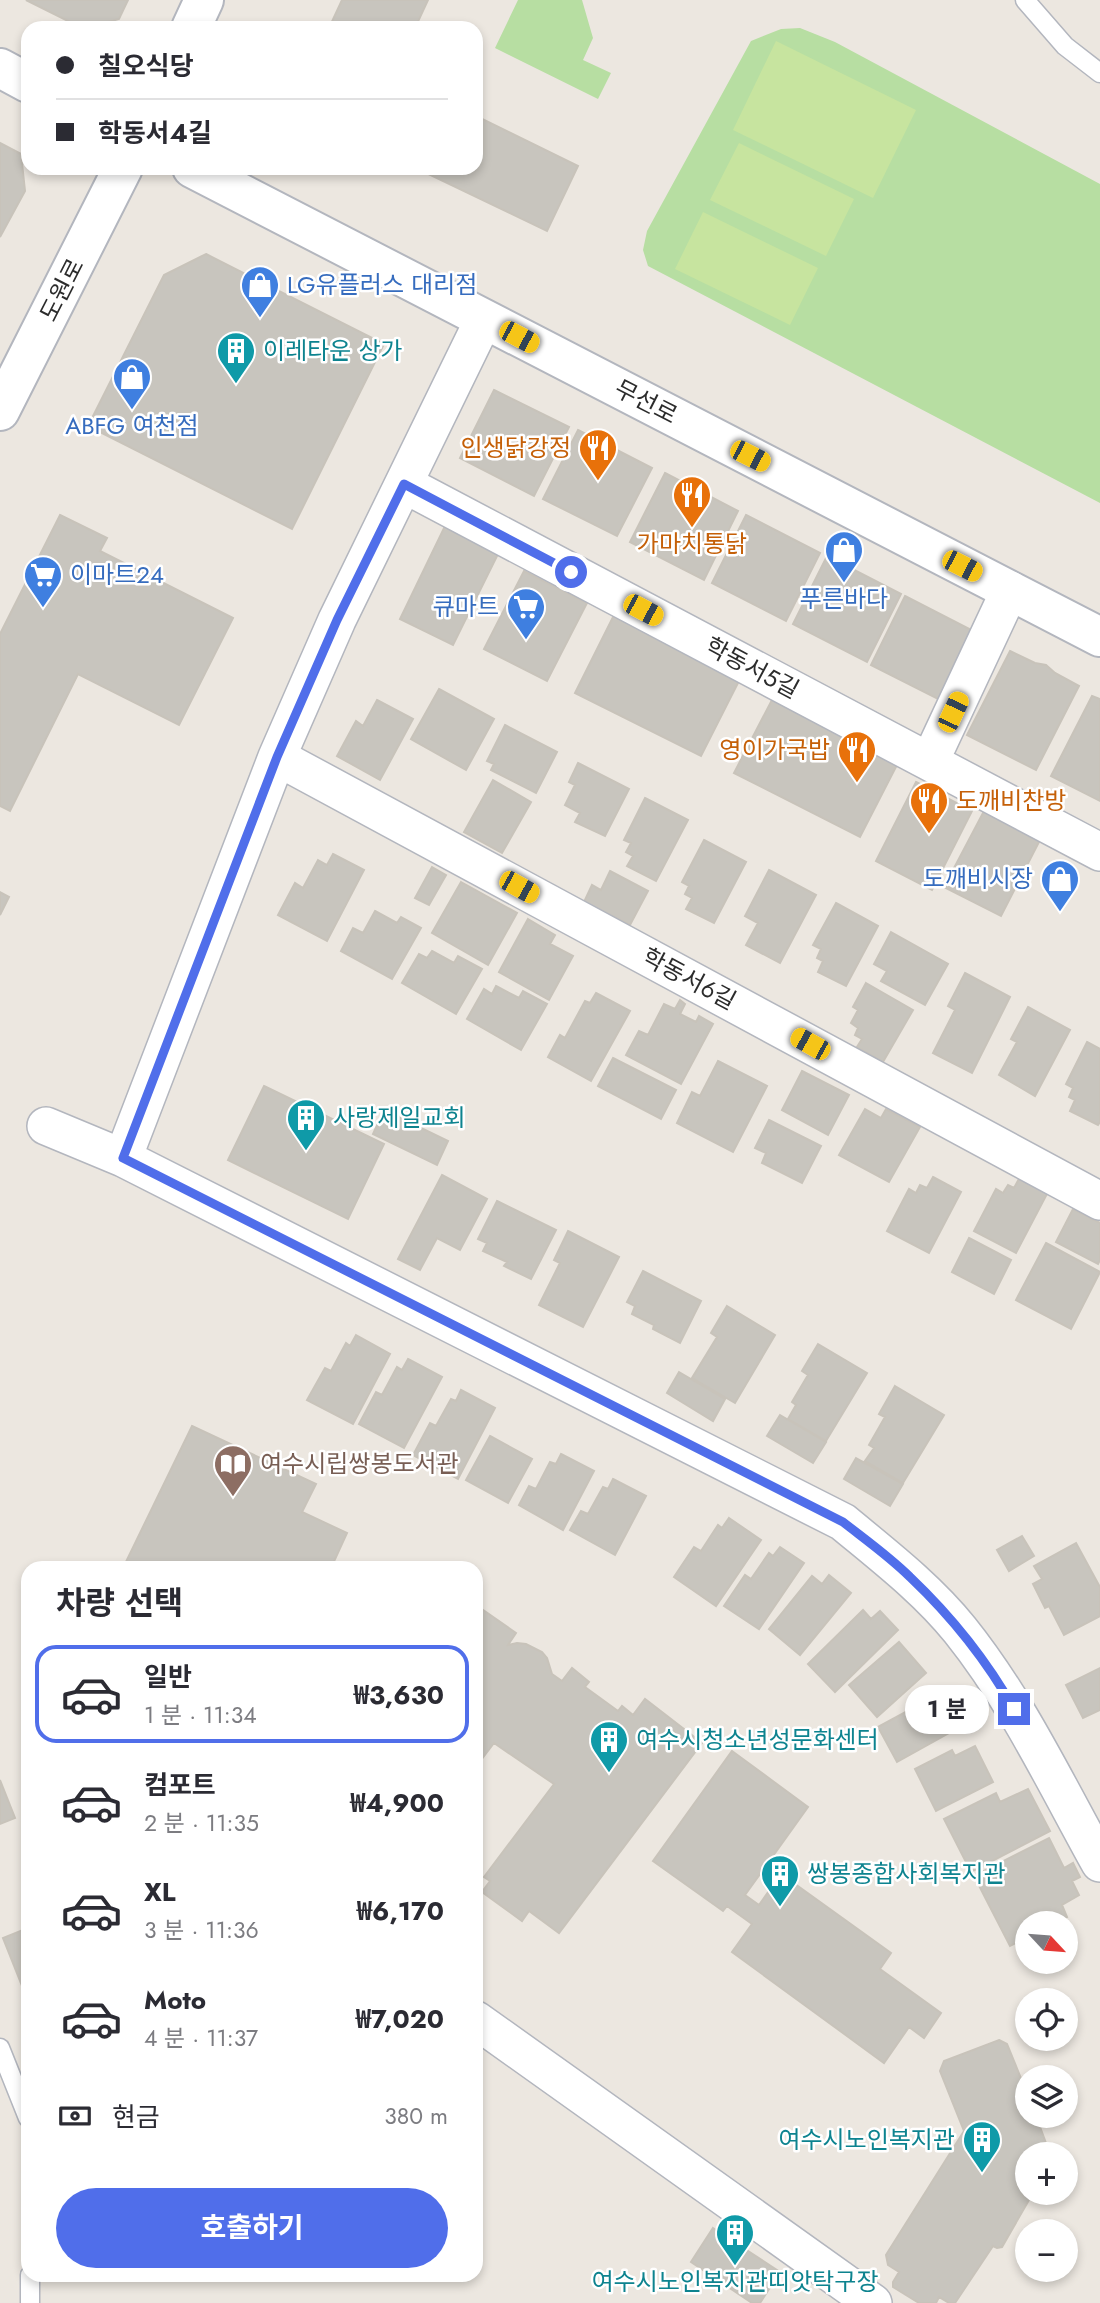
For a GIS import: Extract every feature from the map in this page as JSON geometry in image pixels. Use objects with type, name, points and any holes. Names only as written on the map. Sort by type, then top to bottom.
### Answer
[{"type":"street","points":[[194,21],[204,0]]},
{"type":"street","points":[[0,68],[21,79]]},
{"type":"street","name":"도원로","points":[[0,411],[119,175]]},
{"type":"street","name":"무선로","points":[[206,175],[1100,637]]},
{"type":"street","points":[[123,1158],[277,757],[337,620],[484,319]]},
{"type":"street","name":"학동서5길","points":[[404,484],[1100,852]]},
{"type":"street","points":[[930,761],[1010,590]]},
{"type":"street","name":"학동서6길","points":[[277,757],[1100,1201]]},
{"type":"street","points":[[46,1126],[123,1158],[843,1522],[910,1577],[959,1629],[1002,1687],[1100,1863]]},
{"type":"street","points":[[483,2025],[873,2303]]},
{"type":"lane","points":[[1025,0],[1065,46],[1100,73]]},
{"type":"lane","points":[[0,2048],[21,2100]]},
{"type":"lane","points":[[30,2282],[30,2303]]},
{"type":"green space","points":[[518,0],[582,0],[593,38],[583,60],[611,73],[598,99],[495,48]]},
{"type":"green space","points":[[800,28],[835,42],[1100,184],[1100,503],[648,266],[643,250],[647,231],[751,41],[781,29]]},
{"type":"green space","points":[[776,41],[916,110],[873,198],[733,130]]},
{"type":"green space","points":[[739,143],[854,199],[826,256],[710,200]]},
{"type":"green space","points":[[703,212],[818,268],[790,325],[675,269]]},
{"type":"building","points":[[26,0],[128,0],[119,19],[68,21]]},
{"type":"building","points":[[342,0],[428,0],[418,21],[332,21]]},
{"type":"building","points":[[483,119],[578,166],[547,231],[431,175],[483,175]]},
{"type":"building","points":[[0,143],[21,154],[21,175],[23,175],[25,191],[0,237]]},
{"type":"building","name":"이레타운 상가","points":[[206,254],[384,344],[292,529],[88,426],[164,275]]},
{"type":"building","points":[[494,390],[569,427],[534,496],[460,458]]},
{"type":"building","points":[[578,430],[652,468],[617,536],[543,499]]},
{"type":"building","points":[[665,473],[738,511],[704,580],[630,542]]},
{"type":"building","points":[[60,515],[107,538],[100,551],[233,618],[179,725],[78,674],[10,811],[0,806],[0,634]]},
{"type":"building","points":[[746,515],[820,553],[786,621],[712,583]]},
{"type":"building","points":[[445,526],[499,552],[453,645],[400,619]]},
{"type":"building","points":[[827,556],[901,594],[867,662],[793,624]]},
{"type":"building","points":[[524,571],[587,603],[547,681],[484,649]]},
{"type":"building","points":[[905,596],[979,634],[944,702],[871,665]]},
{"type":"building","points":[[614,615],[740,679],[701,756],[575,693]]},
{"type":"building","points":[[1010,651],[1035,663],[1046,665],[1079,686],[1036,770],[967,735]]},
{"type":"building","points":[[439,689],[494,719],[466,770],[411,739]]},
{"type":"building","points":[[774,696],[900,759],[860,837],[734,773]]},
{"type":"building","points":[[1092,696],[1100,699],[1100,801],[1051,776]]},
{"type":"building","points":[[377,700],[413,719],[380,780],[337,756],[356,721],[363,726]]},
{"type":"building","points":[[505,725],[557,752],[536,793],[491,770],[494,764],[487,761]]},
{"type":"building","points":[[578,763],[629,789],[605,836],[575,822],[580,813],[565,805],[575,785],[569,782]]},
{"type":"building","points":[[493,780],[531,802],[502,853],[464,832]]},
{"type":"building","points":[[916,782],[972,811],[932,890],[876,861]]},
{"type":"building","points":[[645,798],[688,820],[656,881],[627,866],[633,856],[626,852],[631,843],[624,840]]},
{"type":"building","points":[[984,811],[1040,840],[1001,916],[944,887]]},
{"type":"building","points":[[704,840],[746,862],[714,923],[686,909],[692,898],[685,894],[689,886],[682,882]]},
{"type":"building","points":[[333,854],[364,870],[327,941],[278,915],[295,883],[303,888],[318,860],[327,865]]},
{"type":"building","points":[[432,867],[446,875],[429,905],[415,898]]},
{"type":"building","points":[[769,870],[816,895],[780,963],[746,945],[758,923],[745,916]]},
{"type":"building","points":[[610,871],[648,891],[630,925],[584,902],[592,885],[601,890]]},
{"type":"building","points":[[461,882],[517,913],[488,965],[432,933]]},
{"type":"building","points":[[0,892],[9,897],[0,915]]},
{"type":"building","points":[[836,903],[878,926],[846,986],[818,972],[823,961],[817,958],[821,949],[813,945]]},
{"type":"building","points":[[375,911],[397,923],[401,917],[421,928],[392,979],[341,951],[353,928],[363,933]]},
{"type":"building","points":[[528,919],[555,935],[550,944],[573,956],[549,1000],[499,972]]},
{"type":"building","points":[[891,932],[948,964],[925,1005],[881,981],[887,971],[874,964]]},
{"type":"building","points":[[432,951],[454,963],[458,956],[482,969],[456,1014],[402,983],[419,954],[427,958]]},
{"type":"building","points":[[965,973],[1010,997],[972,1073],[933,1053],[955,1010],[948,1006]]},
{"type":"building","points":[[866,983],[913,1010],[883,1062],[857,1047],[862,1039],[855,1035],[858,1028],[851,1023],[858,1010],[853,1007]]},
{"type":"building","points":[[496,986],[519,998],[523,991],[547,1004],[521,1050],[467,1019],[484,989],[492,994]]},
{"type":"building","points":[[596,993],[630,1011],[591,1081],[548,1057],[560,1035],[565,1038],[585,1001],[590,1003]]},
{"type":"building","points":[[680,1000],[685,1004],[680,1014],[696,1022],[699,1016],[713,1024],[681,1084],[626,1055],[639,1031],[648,1035],[664,1004],[675,1009]]},
{"type":"building","points":[[1028,1007],[1070,1030],[1035,1096],[999,1075],[1017,1042],[1011,1039]]},
{"type":"building","points":[[1087,1042],[1100,1049],[1098,1125],[1070,1111],[1075,1100],[1069,1097],[1073,1088],[1066,1084]]},
{"type":"building","points":[[613,1058],[676,1090],[661,1119],[598,1086]]},
{"type":"building","points":[[718,1061],[767,1086],[733,1152],[677,1123],[692,1092],[700,1096]]},
{"type":"building","points":[[802,1071],[849,1095],[828,1135],[782,1110]]},
{"type":"building","name":"사랑제일교회","points":[[264,1086],[384,1144],[348,1219],[228,1160]]},
{"type":"building","points":[[865,1109],[881,1118],[886,1109],[920,1127],[889,1182],[839,1155]]},
{"type":"building","points":[[384,1110],[448,1141],[437,1165],[373,1134]]},
{"type":"building","points":[[769,1120],[821,1146],[802,1183],[762,1163],[766,1153],[755,1148]]},
{"type":"building","points":[[442,1175],[487,1199],[460,1250],[437,1238],[420,1270],[398,1259]]},
{"type":"building","points":[[933,1177],[961,1192],[929,1253],[887,1231],[909,1189],[916,1193],[920,1185],[927,1188]]},
{"type":"building","points":[[1020,1177],[1048,1192],[1016,1253],[974,1231],[996,1189],[1003,1193],[1008,1185],[1014,1188]]},
{"type":"building","points":[[497,1201],[556,1230],[531,1279],[504,1266],[507,1262],[483,1251],[487,1243],[478,1239]]},
{"type":"building","points":[[1073,1209],[1100,1223],[1098,1264],[1056,1242]]},
{"type":"building","points":[[568,1231],[619,1257],[583,1327],[539,1305],[560,1263],[554,1260]]},
{"type":"building","points":[[969,1238],[1011,1260],[994,1294],[952,1272]]},
{"type":"building","points":[[1046,1243],[1100,1272],[1071,1329],[1016,1300]]},
{"type":"building","points":[[643,1271],[701,1301],[680,1343],[632,1314],[635,1306],[627,1302]]},
{"type":"building","points":[[727,1306],[775,1335],[735,1403],[692,1378],[717,1337],[711,1333]]},
{"type":"building","points":[[356,1335],[390,1354],[353,1424],[307,1400],[325,1368],[331,1371],[346,1343],[350,1346]]},
{"type":"building","points":[[818,1344],[867,1373],[826,1441],[788,1419],[796,1405],[792,1402],[808,1375],[802,1371]]},
{"type":"building","points":[[408,1359],[442,1377],[404,1448],[359,1424],[376,1392],[382,1395],[397,1367],[402,1370]]},
{"type":"building","points":[[679,1372],[725,1399],[713,1421],[667,1393]]},
{"type":"building","points":[[895,1386],[944,1415],[903,1483],[865,1461],[874,1448],[869,1445],[885,1417],[879,1414]]},
{"type":"building","points":[[461,1390],[495,1408],[458,1479],[413,1455],[430,1423],[436,1426],[451,1399],[456,1401]]},
{"type":"building","points":[[780,1415],[826,1442],[813,1463],[767,1436]]},
{"type":"building","name":"여수시립쌍봉도서관","points":[[192,1426],[316,1484],[302,1512],[347,1533],[334,1561],[126,1561]]},
{"type":"building","points":[[490,1436],[532,1459],[508,1503],[466,1480]]},
{"type":"building","points":[[561,1454],[594,1471],[563,1530],[519,1505],[529,1486],[536,1489],[550,1462],[556,1464]]},
{"type":"building","points":[[856,1458],[903,1484],[890,1506],[844,1479]]},
{"type":"building","points":[[613,1479],[646,1496],[615,1555],[570,1530],[581,1511],[588,1514],[603,1487],[608,1489]]},
{"type":"building","points":[[729,1518],[761,1540],[716,1606],[674,1577],[694,1547],[701,1551],[718,1525],[722,1528]]},
{"type":"building","points":[[1022,1536],[1034,1556],[1009,1571],[997,1550]]},
{"type":"building","points":[[1076,1543],[1100,1587],[1100,1616],[1064,1635],[1049,1606],[1045,1608],[1033,1584],[1042,1579],[1034,1566]]},
{"type":"building","points":[[780,1547],[804,1563],[759,1629],[724,1606],[745,1575],[751,1579],[769,1553],[773,1556]]},
{"type":"building","points":[[829,1575],[851,1593],[800,1655],[769,1629],[812,1576],[822,1584]]},
{"type":"building","name":"여수시청소년성문화센터","points":[[483,1610],[516,1633],[508,1645],[526,1644],[542,1652],[552,1674],[562,1681],[572,1668],[589,1682],[585,1687],[618,1711],[622,1706],[633,1715],[645,1699],[702,1743],[559,1933],[529,1911],[522,1921],[483,1893],[490,1881],[484,1877],[554,1784],[494,1743],[483,1757]]},
{"type":"building","points":[[863,1610],[871,1619],[880,1611],[898,1630],[835,1692],[808,1664]]},
{"type":"building","points":[[899,1642],[926,1673],[877,1717],[849,1685]]},
{"type":"building","points":[[1100,1668],[1100,1710],[1083,1718],[1066,1685]]},
{"type":"building","points":[[946,1690],[952,1701],[962,1696],[974,1719],[897,1762],[878,1727]]},
{"type":"building","points":[[975,1746],[993,1782],[936,1811],[915,1769],[952,1750],[955,1756]]},
{"type":"building","name":"쌍봉종합사회복지관","points":[[732,1751],[808,1807],[745,1895],[759,1905],[781,1874],[891,1953],[880,1969],[941,2013],[924,2038],[909,2027],[884,2063],[732,1952],[752,1924],[727,1906],[723,1911],[653,1861]]},
{"type":"building","points":[[0,1780],[15,1818],[0,1824]]},
{"type":"building","points":[[1028,1789],[1050,1831],[971,1872],[944,1819],[996,1793],[1000,1802]]},
{"type":"building","points":[[1049,1838],[1064,1868],[1073,1863],[1080,1877],[1072,1881],[1079,1895],[1062,1905],[1064,1911],[1015,1911],[1015,1943],[1010,1946],[974,1876]]},
{"type":"building","points":[[21,1931],[21,1983],[3,1938]]},
{"type":"building","name":"여수시노인복지관","points":[[999,2040],[1007,2044],[1016,2065],[1015,2128],[1040,2128],[1046,2142],[1015,2142],[1015,2205],[1026,2205],[1018,2219],[1015,2219],[1015,2224],[1002,2247],[993,2246],[955,2303],[949,2303],[939,2297],[936,2303],[919,2303],[893,2287],[899,2272],[888,2265],[886,2255],[964,2131],[940,2071],[944,2061]]},
{"type":"building","name":"여수시노인복지관띠앗탁구장","points":[[713,2228],[780,2272],[760,2303],[752,2303],[691,2262]]},
{"type":"place","name":"LG유플러스 대리점","points":[[260,319]]},
{"type":"place","name":"이레타운 상가","points":[[236,385]]},
{"type":"place","name":"ABFG 여천점","points":[[132,411]]},
{"type":"place","name":"인생닭강정","points":[[598,482]]},
{"type":"place","name":"가마치통닭","points":[[692,529]]},
{"type":"place","name":"푸른바다","points":[[844,584]]},
{"type":"place","name":"이마트24","points":[[43,609]]},
{"type":"place","name":"큐마트","points":[[526,641]]},
{"type":"place","name":"영이가국밥","points":[[857,784]]},
{"type":"place","name":"도깨비찬방","points":[[929,835]]},
{"type":"place","name":"도깨비시장","points":[[1060,913]]},
{"type":"place","name":"사랑제일교회","points":[[306,1152]]},
{"type":"place","name":"여수시립쌍봉도서관","points":[[233,1498]]},
{"type":"place","name":"여수시청소년성문화센터","points":[[609,1774]]},
{"type":"place","name":"쌍봉종합사회복지관","points":[[780,1908]]},
{"type":"place","name":"여수시노인복지관","points":[[982,2174]]},
{"type":"place","name":"여수시노인복지관띠앗탁구장","points":[[735,2267]]},
{"type":"route","points":[[571,572],[404,484],[337,620],[277,757],[123,1158],[843,1522],[910,1577],[959,1629],[1002,1687],[1014,1709]]}]
